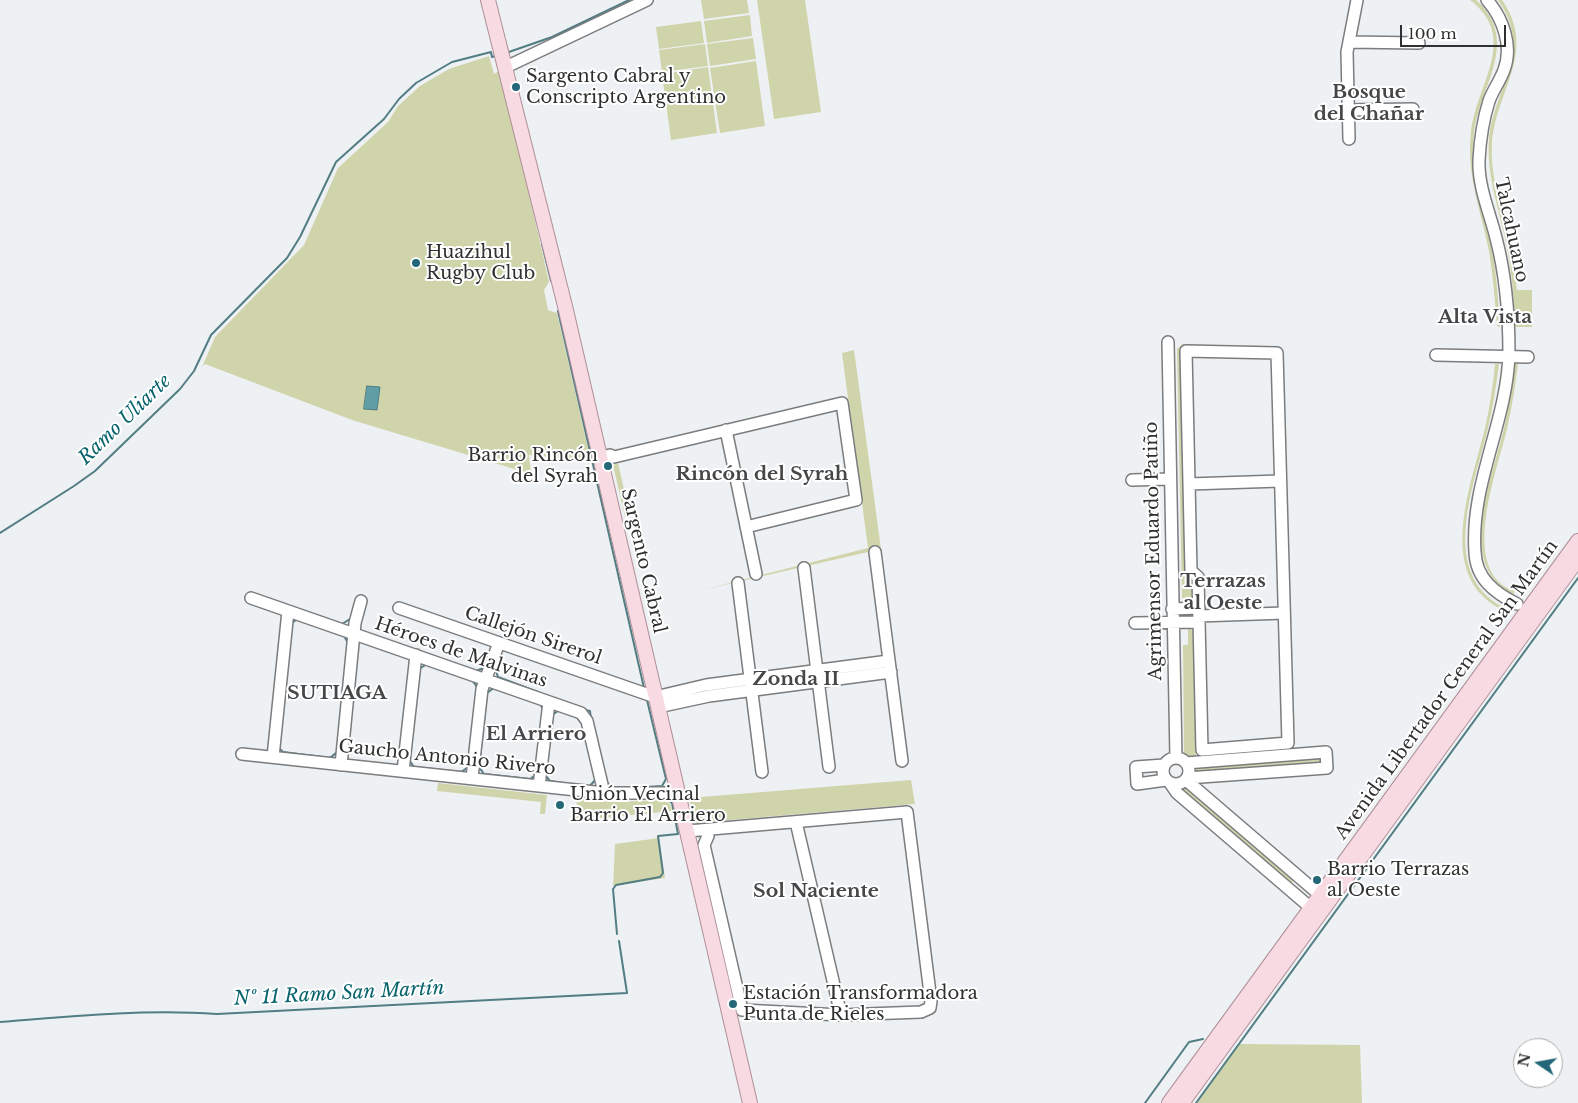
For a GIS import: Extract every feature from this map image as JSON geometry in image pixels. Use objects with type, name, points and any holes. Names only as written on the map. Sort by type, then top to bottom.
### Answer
[{"type":"main road","name":"Sargento Cabral","points":[[488,0],[605,459],[657,702],[750,1103]]},
{"type":"main road","name":"Avenida Libertador General San Martín","points":[[1182,1103],[1578,542]]},
{"type":"main road","name":"Avenida Libertador General San Martín","points":[[1169,1103],[1310,908],[1578,559]]},
{"type":"street","points":[[503,59],[647,0]]},
{"type":"street","points":[[1349,139],[1347,52],[1357,0]]},
{"type":"street","name":"Talcahuano","points":[[1487,0],[1501,21],[1507,51],[1504,71],[1493,91],[1481,131],[1479,163],[1483,188],[1504,269],[1508,312],[1509,357],[1497,430],[1478,504],[1474,552],[1479,572],[1487,584],[1499,596],[1517,604]]},
{"type":"street","points":[[1349,42],[1419,43]]},
{"type":"street","points":[[1349,110],[1413,109]]},
{"type":"street","name":"Agrimensor Eduardo Patiño","points":[[1168,342],[1172,623],[1181,761]]},
{"type":"street","points":[[1186,352],[1277,354],[1288,743],[1202,750],[1198,577],[1190,571],[1189,484],[1186,352]]},
{"type":"street","points":[[1436,355],[1528,357]]},
{"type":"street","points":[[605,459],[842,403],[856,500],[746,528]]},
{"type":"street","points":[[726,430],[756,574]]},
{"type":"street","points":[[1132,480],[1170,479]]},
{"type":"street","points":[[1189,484],[1280,481]]},
{"type":"street","points":[[875,552],[902,761]]},
{"type":"street","points":[[804,568],[830,767]]},
{"type":"street","points":[[738,583],[762,772]]},
{"type":"street","name":"Héroes de Malvinas","points":[[251,598],[581,713],[587,721],[604,793]]},
{"type":"street","points":[[341,764],[354,634],[362,601]]},
{"type":"street","name":"Callejón Sirerol","points":[[399,608],[657,702]]},
{"type":"street","points":[[1172,609],[1199,615],[1284,613]]},
{"type":"street","points":[[273,757],[288,611]]},
{"type":"street","points":[[1135,623],[1172,623],[1199,615]]},
{"type":"street","points":[[472,778],[482,689],[497,648]]},
{"type":"street","points":[[403,771],[416,655]]},
{"type":"street","points":[[657,702],[706,685],[751,685],[890,667]]},
{"type":"street","points":[[539,786],[549,702]]},
{"type":"street","points":[[1326,752],[1327,768],[1186,779],[1178,784],[1168,782],[1137,784],[1136,768],[1181,761],[1326,752]]},
{"type":"street","name":"Gaucho Antonio Rivero","points":[[242,754],[604,793],[679,792]]},
{"type":"street","points":[[1181,761],[1189,770],[1186,779]]},
{"type":"street","points":[[1164,765],[1163,775],[1177,793],[1310,908]]},
{"type":"street","points":[[1186,779],[1320,895]]},
{"type":"street","points":[[688,834],[848,821],[908,820],[931,1005],[928,1010],[921,1012],[841,1015],[742,1010],[704,845],[708,836]]},
{"type":"street","points":[[797,825],[841,1015]]},
{"type":"street","points":[[688,834],[708,836],[727,831]]},
{"type":"green space","points":[[701,0],[747,0],[749,13],[704,19]]},
{"type":"green space","points":[[757,0],[805,0],[821,112],[774,119]]},
{"type":"green space","points":[[1470,0],[1476,0],[1489,16],[1496,32],[1497,48],[1494,65],[1477,116],[1473,149],[1475,179],[1494,260],[1500,327],[1497,326],[1489,251],[1472,178],[1470,148],[1474,114],[1491,63],[1494,46],[1492,30],[1485,15]]},
{"type":"green space","points":[[1498,0],[1502,0],[1512,19],[1516,37],[1516,54],[1495,124],[1492,143],[1492,164],[1517,290],[1532,290],[1532,327],[1515,327],[1510,264],[1489,165],[1489,138],[1493,119],[1513,52],[1513,36],[1508,18]]},
{"type":"green space","points":[[750,15],[752,36],[707,43],[704,21]]},
{"type":"green space","points":[[701,21],[704,43],[659,49],[656,27]]},
{"type":"green space","points":[[753,38],[756,59],[710,66],[707,44]]},
{"type":"green space","points":[[705,44],[708,66],[662,72],[659,50]]},
{"type":"green space","name":"Huazihul Rugby Club","points":[[489,56],[494,74],[501,70],[549,282],[544,290],[548,310],[557,313],[591,461],[529,455],[531,474],[352,420],[205,364],[202,367],[215,337],[304,245],[338,168],[388,122],[398,106],[420,86],[449,69]]},
{"type":"green space","points":[[756,61],[765,126],[720,133],[710,68]]},
{"type":"green space","points":[[708,67],[717,133],[671,140],[662,74]]},
{"type":"green space","points":[[1182,344],[1285,348],[1181,346],[1185,575],[1192,581],[1193,597],[1188,602],[1188,598],[1182,598],[1177,349]]},
{"type":"green space","points":[[854,350],[881,549],[702,590],[868,548],[842,353]]},
{"type":"green space","points":[[1495,364],[1499,364],[1496,388],[1470,500],[1466,525],[1466,550],[1471,572],[1483,592],[1503,607],[1501,609],[1481,594],[1468,574],[1463,551],[1463,526],[1467,500],[1487,420]]},
{"type":"green space","points":[[1514,364],[1518,364],[1513,397],[1507,429],[1490,493],[1485,542],[1488,564],[1498,580],[1515,591],[1513,594],[1496,582],[1486,565],[1481,545],[1481,524],[1490,479],[1506,421]]},
{"type":"green space","points":[[618,463],[630,516],[625,517],[613,465]]},
{"type":"green space","points":[[1188,627],[1194,632],[1196,756],[1296,749],[1189,758],[1184,754],[1183,645],[1188,645]]},
{"type":"green space","points":[[1328,757],[1328,763],[1194,772],[1197,767]]},
{"type":"green space","points":[[911,780],[915,804],[695,823],[689,798]]},
{"type":"green space","points":[[438,783],[547,795],[545,814],[540,814],[541,802],[437,791]]},
{"type":"green space","points":[[1186,787],[1293,879],[1292,883],[1183,791]]},
{"type":"green space","points":[[576,798],[613,802],[665,800],[670,804],[672,811],[571,821],[571,815],[578,814]]},
{"type":"green space","points":[[659,838],[665,878],[613,886],[615,844]]},
{"type":"green space","points":[[1239,1044],[1360,1045],[1362,1103],[1197,1103]]},
{"type":"water","points":[[367,386],[380,387],[377,410],[364,409]]},
{"type":"waterway","points":[[506,53],[552,37],[629,0]]},
{"type":"waterway","name":"Ramo Uliarte","points":[[0,533],[95,471],[180,389],[194,371],[211,335],[287,258],[300,237],[336,162],[384,119],[399,99],[416,83],[452,62],[491,52],[492,57],[496,56]]},
{"type":"waterway","points":[[542,244],[551,281]]},
{"type":"waterway","points":[[558,311],[644,688]]},
{"type":"waterway","points":[[1196,1103],[1578,578]]},
{"type":"waterway","points":[[298,618],[343,634],[348,643],[337,752],[330,758],[283,752],[278,747],[291,624],[298,618]]},
{"type":"waterway","points":[[342,624],[350,619]]},
{"type":"waterway","points":[[427,664],[472,680],[477,687],[470,766],[461,772],[414,767],[409,760],[419,669],[427,664]]},
{"type":"waterway","points":[[476,671],[486,667]]},
{"type":"waterway","points":[[495,668],[498,677],[538,692]]},
{"type":"waterway","points":[[495,687],[539,702],[543,709],[537,774],[530,779],[484,774],[479,767],[487,693],[495,687]]},
{"type":"waterway","points":[[646,787],[662,786],[666,779],[647,700]]},
{"type":"waterway","points":[[559,710],[576,716],[582,722],[596,779],[589,787],[550,781],[544,774],[551,716],[559,710]]},
{"type":"waterway","points":[[585,710],[590,711],[591,719]]},
{"type":"waterway","points":[[606,782],[614,788]]},
{"type":"waterway","name":"Nº 11 Ramo San Martín","points":[[617,934],[613,889],[616,885],[660,877],[663,873],[658,836],[678,834],[672,803],[665,798]]},
{"type":"waterway","name":"Nº 11 Ramo San Martín","points":[[0,1022],[109,1014],[163,1012],[217,1014],[627,993],[619,941]]},
{"type":"waterway","points":[[1145,1103],[1189,1042],[1203,1039]]},
{"type":"place","name":"Sargento Cabral y Conscripto Argentino","points":[[516,87]]},
{"type":"place","name":"Huazihul Rugby Club","points":[[416,263]]},
{"type":"place","name":"Barrio Rincón del Syrah","points":[[608,466]]},
{"type":"place","name":"Unión Vecinal Barrio El Arriero","points":[[560,805]]},
{"type":"place","name":"Barrio Terrazas al Oeste","points":[[1317,880]]},
{"type":"place","name":"Estación Transformadora Punta de Rieles","points":[[733,1004]]},
{"type":"district","name":"Bosque del Chañar","points":[[1369,104]]},
{"type":"district","name":"Alta Vista","points":[[1485,318]]},
{"type":"district","name":"Rincón del Syrah","points":[[762,475]]},
{"type":"district","name":"Terrazas al Oeste","points":[[1223,593]]},
{"type":"district","name":"Zonda II","points":[[796,680]]},
{"type":"district","name":"SUTIAGA","points":[[337,694]]},
{"type":"district","name":"El Arriero","points":[[536,735]]},
{"type":"district","name":"Sol Naciente","points":[[816,892]]}]
